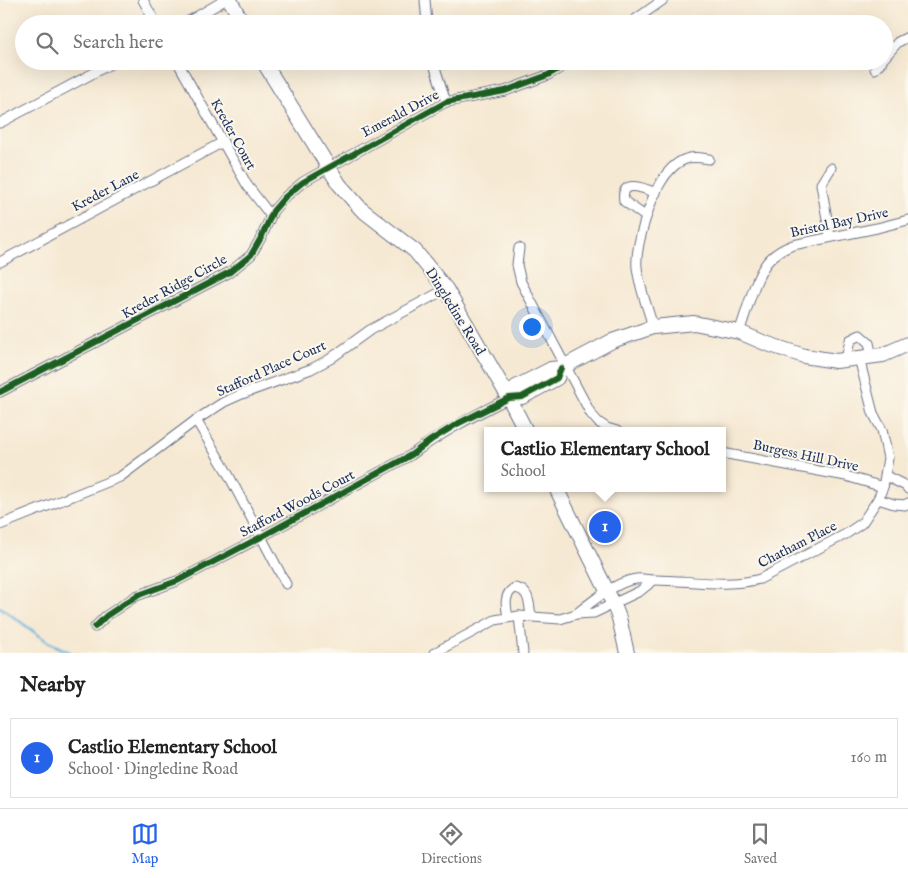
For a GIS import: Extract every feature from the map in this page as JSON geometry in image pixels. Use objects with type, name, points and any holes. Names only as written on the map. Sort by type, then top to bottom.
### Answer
[{"type":"street","points":[[143,0],[151,15]]},
{"type":"street","points":[[200,15],[226,0]]},
{"type":"street","points":[[230,0],[238,15]]},
{"type":"street","points":[[425,0],[426,15]]},
{"type":"street","points":[[642,15],[663,0]]},
{"type":"street","points":[[893,48],[898,42],[908,37]]},
{"type":"street","points":[[0,122],[99,70]]},
{"type":"street","name":"Kreder Court","points":[[182,70],[246,185],[271,216]]},
{"type":"street","name":"Dingledine Road","points":[[269,70],[339,184],[353,202],[407,243],[424,260],[446,289],[510,398],[524,427]]},
{"type":"street","points":[[436,70],[446,102]]},
{"type":"street","name":"Emerald Drive","points":[[328,166],[446,102],[505,91],[557,70]]},
{"type":"street","name":"Kreder Lane","points":[[0,262],[223,142]]},
{"type":"street","points":[[653,327],[637,268],[639,241],[646,217],[660,182],[675,165],[691,157],[709,159]]},
{"type":"street","name":"Kreder Ridge Circle","points":[[0,392],[230,272],[252,255],[271,216],[284,197],[328,166]]},
{"type":"street","points":[[830,236],[821,184],[832,168]]},
{"type":"street","points":[[646,217],[624,201],[623,194],[625,189],[638,186],[656,193]]},
{"type":"street","name":"Bristol Bay Drive","points":[[740,332],[760,272],[770,259],[782,250],[793,244],[908,220]]},
{"type":"street","points":[[519,248],[517,265],[521,282],[563,367],[591,414],[606,427]]},
{"type":"street","name":"Stafford Place Court","points":[[0,526],[120,477],[216,407],[242,394],[311,369],[330,359],[370,330],[446,289]]},
{"type":"street","points":[[510,398],[522,397],[557,378],[563,367],[612,342],[653,327],[694,323],[740,332],[765,343],[804,356],[836,361],[883,355],[908,344]]},
{"type":"street","name":"Chatham Place","points":[[576,614],[607,592],[636,579],[747,583],[760,579],[846,534],[862,523],[878,499],[883,487],[888,458],[882,430],[873,413],[859,358]]},
{"type":"street","name":"Stafford Woods Court","points":[[95,627],[106,616],[136,596],[177,581],[261,537],[394,464],[450,429],[510,398]]},
{"type":"street","points":[[196,420],[227,472],[286,584]]},
{"type":"street","name":"Burgess Hill Drive","points":[[726,454],[846,476],[883,487]]},
{"type":"street","points":[[886,476],[906,486],[908,489]]},
{"type":"street","points":[[558,492],[614,605],[627,653]]},
{"type":"street","points":[[878,499],[894,504],[905,505],[908,503]]},
{"type":"street","points":[[434,653],[494,620],[519,616],[560,618],[576,614],[594,613],[640,591],[654,580]]},
{"type":"street","points":[[508,617],[506,599],[510,591],[516,588],[520,589],[528,597],[531,616]]},
{"type":"street","points":[[519,616],[523,653]]},
{"type":"waterway","points":[[0,607],[48,642],[71,653]]},
{"type":"cycle path","points":[[0,392],[230,272],[251,255],[273,211],[285,197],[303,182],[446,102],[505,91],[557,70]]},
{"type":"cycle path","points":[[95,627],[106,616],[136,596],[177,581],[261,537],[411,455],[457,424],[509,398],[522,397],[557,378],[561,368]]},
{"type":"place","name":"Castlio Elementary School","points":[[605,527]]}]
